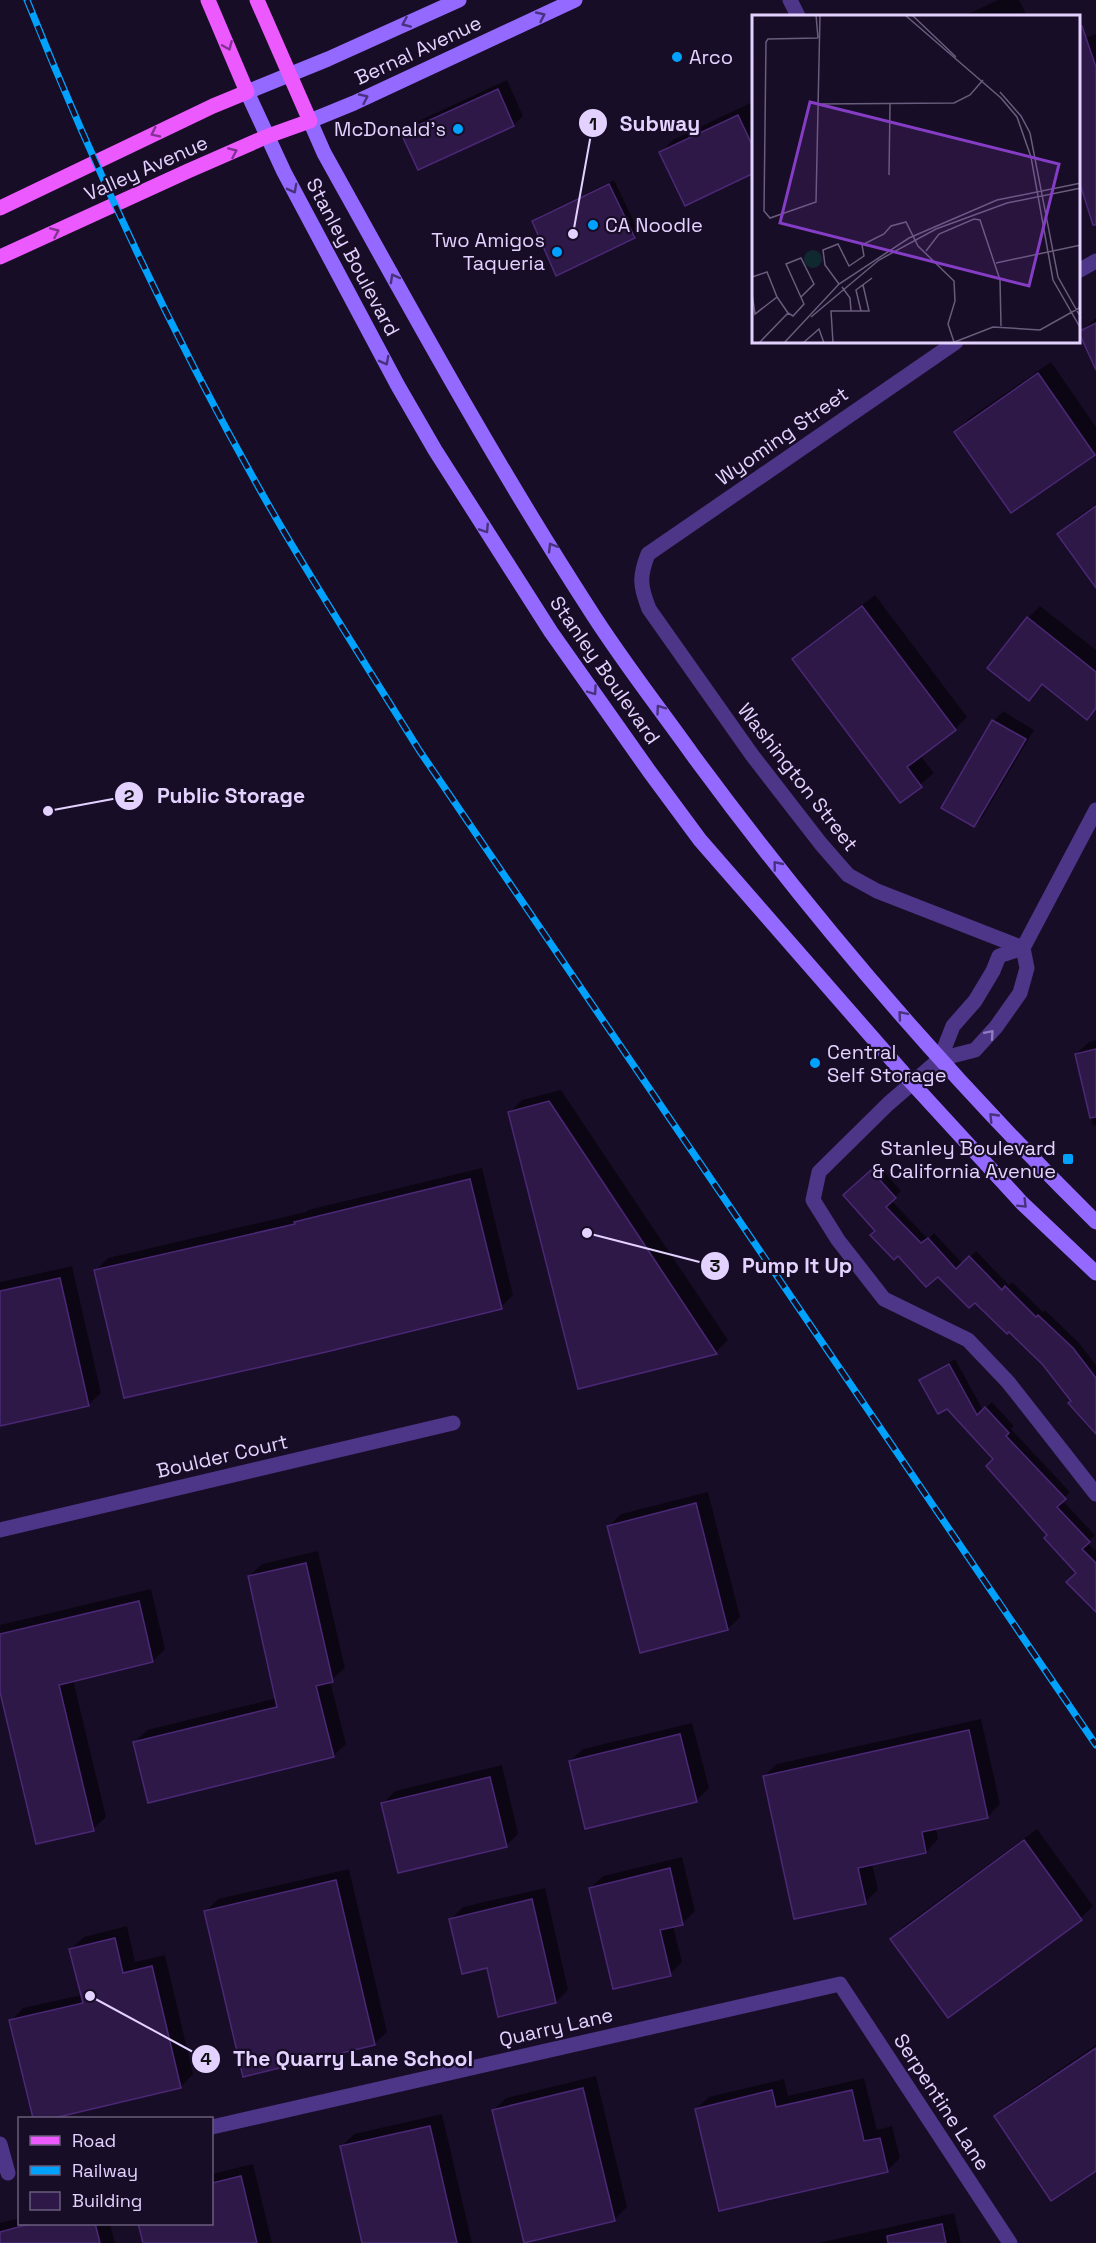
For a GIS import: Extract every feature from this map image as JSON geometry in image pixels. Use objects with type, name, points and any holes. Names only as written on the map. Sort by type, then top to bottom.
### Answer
[{"type":"main road","name":"Stanley Boulevard","points":[[208,0],[284,172],[398,386],[435,450],[551,632],[700,840],[912,1083],[1022,1203],[1096,1273]]},
{"type":"main road","name":"Stanley Boulevard","points":[[257,0],[324,153],[442,366],[588,608],[747,828],[814,911],[974,1097],[1096,1221]]},
{"type":"main road","name":"Bernal Avenue","points":[[290,75],[459,0]]},
{"type":"main road","name":"Bernal Avenue","points":[[310,121],[354,103],[575,0]]},
{"type":"main road","name":"Valley Avenue","points":[[0,208],[213,106],[290,75]]},
{"type":"main road","name":"Valley Avenue","points":[[0,257],[268,136],[310,121]]},
{"type":"street","points":[[790,0],[798,15]]},
{"type":"street","points":[[1081,269],[1096,261]]},
{"type":"street","name":"Wyoming Street","points":[[640,573],[648,554],[953,344]]},
{"type":"street","name":"Washington Street","points":[[640,573],[643,594],[649,609],[752,755],[848,875],[877,891],[1023,948]]},
{"type":"street","points":[[1096,810],[1023,948],[1027,968],[1020,993],[996,1027],[975,1050],[940,1059],[886,1106],[819,1172],[813,1200],[838,1240],[884,1299],[968,1340],[1008,1382],[1096,1494]]},
{"type":"street","points":[[940,1059],[953,1026],[975,1001],[999,956],[1023,948]]},
{"type":"street","name":"Boulder Court","points":[[0,1530],[453,1423]]},
{"type":"street","name":"Quarry Lane","points":[[213,2127],[840,1984]]},
{"type":"street","name":"Serpentine Lane","points":[[840,1984],[1010,2243]]},
{"type":"street","points":[[0,2144],[9,2173]]},
{"type":"building","points":[[1081,26],[1096,67],[1096,225],[1093,225],[1081,187]]},
{"type":"building","name":"McDonald's","points":[[498,89],[514,126],[418,170],[401,133]]},
{"type":"building","points":[[738,115],[752,145],[752,174],[685,206],[659,152]]},
{"type":"building","points":[[609,184],[635,238],[556,276],[532,221]]},
{"type":"building","points":[[1096,323],[1096,370],[1081,337],[1081,330]]},
{"type":"building","points":[[1038,373],[1095,455],[1011,513],[954,432]]},
{"type":"building","points":[[1096,506],[1096,588],[1057,534]]},
{"type":"building","points":[[862,606],[956,730],[907,767],[922,787],[900,803],[792,659]]},
{"type":"building","points":[[1027,617],[1096,672],[1096,708],[1087,720],[1042,684],[1029,701],[987,668]]},
{"type":"building","points":[[992,720],[1026,739],[974,827],[941,808]]},
{"type":"building","points":[[1096,1049],[1096,1117],[1090,1118],[1075,1054]]},
{"type":"building","points":[[549,1101],[717,1354],[578,1389],[508,1112]]},
{"type":"building","points":[[871,1170],[896,1198],[886,1207],[921,1243],[928,1238],[956,1269],[969,1256],[1002,1290],[1005,1286],[1036,1317],[1038,1315],[1073,1348],[1096,1378],[1096,1434],[1068,1403],[1071,1401],[1043,1365],[1009,1332],[1007,1334],[975,1303],[969,1308],[938,1277],[926,1287],[898,1256],[894,1260],[870,1235],[875,1231],[843,1195]]},
{"type":"building","points":[[470,1179],[502,1309],[124,1398],[94,1270],[295,1224],[294,1222]]},
{"type":"building","points":[[60,1278],[89,1406],[0,1426],[0,1291]]},
{"type":"building","points":[[949,1364],[977,1415],[985,1407],[1009,1433],[1006,1436],[1066,1499],[1057,1507],[1090,1542],[1082,1549],[1096,1563],[1096,1612],[1066,1582],[1076,1573],[1044,1538],[1047,1535],[986,1466],[993,1459],[947,1409],[938,1414],[919,1380]]},
{"type":"building","points":[[696,1503],[728,1630],[640,1653],[607,1526]]},
{"type":"building","points":[[306,1563],[333,1682],[316,1686],[334,1757],[148,1803],[133,1742],[277,1707],[248,1576]]},
{"type":"building","points":[[139,1601],[153,1662],[59,1685],[94,1831],[36,1844],[0,1692],[0,1634]]},
{"type":"building","points":[[969,1730],[988,1818],[922,1832],[926,1853],[858,1868],[866,1904],[794,1919],[763,1776]]},
{"type":"building","points":[[680,1734],[697,1802],[585,1829],[569,1761]]},
{"type":"building","points":[[490,1777],[507,1847],[398,1873],[381,1803]]},
{"type":"building","points":[[1024,1840],[1082,1920],[948,2018],[890,1939]]},
{"type":"building","points":[[670,1868],[683,1925],[660,1930],[671,1976],[613,1989],[589,1888]]},
{"type":"building","points":[[336,1880],[375,2045],[243,2077],[204,1911]]},
{"type":"building","points":[[532,1899],[556,2003],[498,2017],[487,1968],[462,1974],[449,1919]]},
{"type":"building","points":[[115,1938],[123,1973],[152,1966],[181,2088],[58,2117],[33,2117],[9,2020],[83,2003],[69,1949]]},
{"type":"building","points":[[1096,2048],[1096,2171],[1051,2201],[994,2116]]},
{"type":"building","points":[[583,2088],[615,2221],[524,2243],[492,2110]]},
{"type":"building","points":[[772,2090],[776,2107],[852,2090],[864,2141],[880,2138],[888,2172],[719,2211],[695,2109]]},
{"type":"building","points":[[430,2126],[457,2243],[362,2243],[340,2146]]},
{"type":"building","points":[[241,2176],[257,2243],[143,2243],[138,2225],[213,2225],[213,2183]]},
{"type":"building","points":[[942,2224],[946,2243],[888,2243],[887,2236]]},
{"type":"building","points":[[26,2225],[96,2225],[100,2243],[0,2243],[0,2232]]},
{"type":"railway","points":[[27,0],[82,132],[142,264],[241,456],[329,606],[419,750],[1096,1745]]},
{"type":"place","name":"Arco","points":[[677,57]]},
{"type":"place","name":"McDonald's","points":[[458,129]]},
{"type":"place","name":"CA Noodle","points":[[593,225]]},
{"type":"place","name":"Subway","points":[[573,234]]},
{"type":"place","name":"Two Amigos Taqueria","points":[[557,252]]},
{"type":"place","name":"Public Storage","points":[[48,811]]},
{"type":"place","name":"Central Self Storage","points":[[815,1063]]},
{"type":"place","name":"Stanley Boulevard & California Avenue","points":[[1068,1159]]},
{"type":"place","name":"Pump It Up","points":[[587,1233]]},
{"type":"place","name":"The Quarry Lane School","points":[[90,1996]]}]
